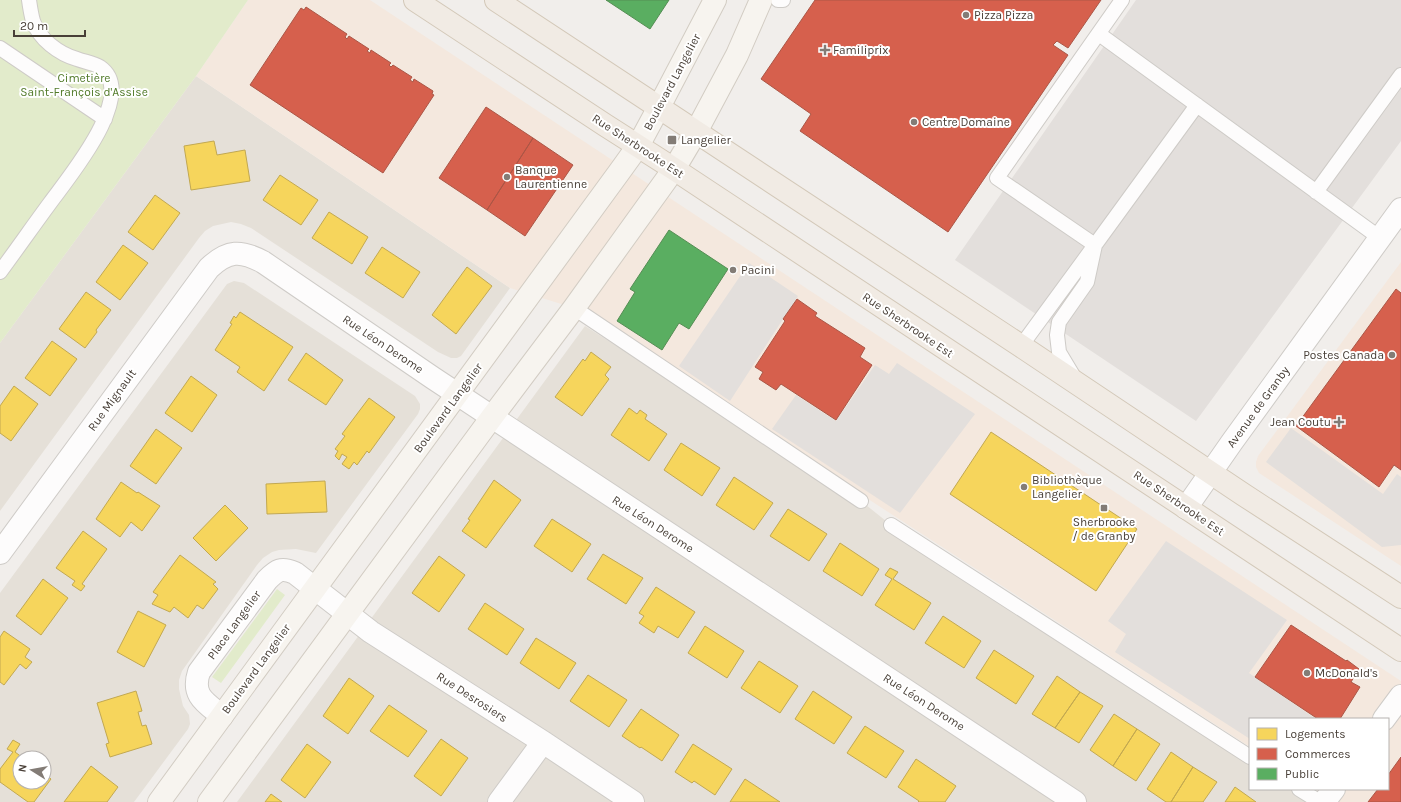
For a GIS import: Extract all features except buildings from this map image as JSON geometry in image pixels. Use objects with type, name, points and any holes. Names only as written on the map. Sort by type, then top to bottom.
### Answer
[{"type":"main road","name":"Rue Sherbrooke Est","points":[[415,0],[674,169],[1401,650]]},
{"type":"main road","points":[[496,0],[1401,598]]},
{"type":"main road","name":"Boulevard Langelier","points":[[159,802],[638,146],[715,0]]},
{"type":"main road","points":[[209,802],[574,308],[674,169],[696,132],[737,55],[761,0]]},
{"type":"street","name":"Avenue de Granby","points":[[1186,508],[1210,472],[1401,209]]},
{"type":"street","name":"Rue Léon Derome","points":[[229,254],[242,254],[254,257],[263,262],[457,394],[1075,802]]},
{"type":"street","name":"Rue Mignault","points":[[0,553],[200,279],[218,259],[229,254]]},
{"type":"street","name":"Place Langelier","points":[[222,716],[200,697],[196,681],[199,672],[273,574],[280,570],[288,570],[295,573],[314,589]]},
{"type":"street","name":"Rue Desrosiers","points":[[314,589],[372,632],[633,802]]},
{"type":"street","points":[[1385,718],[1401,696]]},
{"type":"street","points":[[499,802],[543,742]]},
{"type":"street","points":[[1324,802],[1333,790]]},
{"type":"lane","points":[[0,272],[88,151],[104,119],[110,101],[112,84],[108,74],[99,66],[64,54],[44,38],[37,30],[32,20],[29,0]]},
{"type":"lane","points":[[778,0],[783,0]]},
{"type":"lane","points":[[1095,245],[997,178],[1122,0]]},
{"type":"lane","points":[[1099,34],[1380,238]]},
{"type":"lane","points":[[0,48],[104,119]]},
{"type":"lane","points":[[1316,192],[1401,75]]},
{"type":"lane","points":[[1021,346],[1197,105]]},
{"type":"lane","points":[[1079,386],[1059,352],[1057,335],[1060,322],[1087,282],[1095,245]]},
{"type":"lane","points":[[574,308],[861,501]]},
{"type":"lane","points":[[891,525],[1249,756]]},
{"type":"lane","points":[[1301,790],[1320,802]]},
{"type":"shaded area","points":[[248,0],[370,0],[1401,681],[1401,802],[1335,802],[1317,790],[1389,790],[1389,718],[1249,718],[1249,746],[574,308],[510,288],[196,76]]},
{"type":"shaded area","name":"Centre Domaine","points":[[1136,0],[1401,0],[1401,141],[1196,421],[955,260]]},
{"type":"shaded area","points":[[196,76],[510,288],[461,356],[451,358],[438,352],[251,228],[231,222],[213,226],[205,231],[199,238],[0,511],[0,343]]},
{"type":"shaded area","points":[[1401,262],[1401,566],[1259,473],[1256,467],[1256,462],[1258,456]]},
{"type":"shaded area","points":[[749,263],[798,296],[730,401],[679,366]]},
{"type":"shaded area","points":[[234,281],[244,283],[415,396],[420,404],[418,414],[316,553],[296,549],[279,550],[272,552],[263,558],[257,565],[182,671],[179,680],[179,689],[183,706],[189,715],[190,724],[188,729],[134,802],[0,802],[0,593],[227,284]]},
{"type":"shaded area","points":[[585,326],[861,501],[891,525],[1249,762],[1249,790],[1291,790],[1309,802],[237,802]]},
{"type":"shaded area","points":[[897,363],[975,414],[900,513],[772,429],[796,395],[836,421],[875,365],[889,374]]},
{"type":"shaded area","points":[[1291,428],[1383,494],[1397,474],[1401,477],[1401,545],[1382,547],[1266,462]]},
{"type":"shaded area","points":[[1166,541],[1287,620],[1249,673],[1315,718],[1249,718],[1249,738],[1115,652],[1126,634],[1108,621]]},
{"type":"green space","name":"Cimetière Saint-François d'Assise","points":[[0,0],[248,0],[196,76],[0,343]]},
{"type":"green space","points":[[277,589],[285,595],[221,683],[212,677]]},
{"type":"place","name":"Pizza Pizza","points":[[966,15]]},
{"type":"place","name":"Familiprix","points":[[825,50]]},
{"type":"place","name":"Centre Domaine","points":[[914,122]]},
{"type":"place","name":"Langelier","points":[[672,140]]},
{"type":"place","name":"Banque Laurentienne","points":[[507,177]]},
{"type":"place","name":"Pacini","points":[[733,270]]},
{"type":"place","name":"Postes Canada","points":[[1392,355]]},
{"type":"place","name":"Jean Coutu","points":[[1339,422]]},
{"type":"place","name":"Bibliothèque Langelier","points":[[1024,487]]},
{"type":"place","name":"Sherbrooke / de Granby","points":[[1104,508]]},
{"type":"place","name":"McDonald's","points":[[1307,673]]}]
